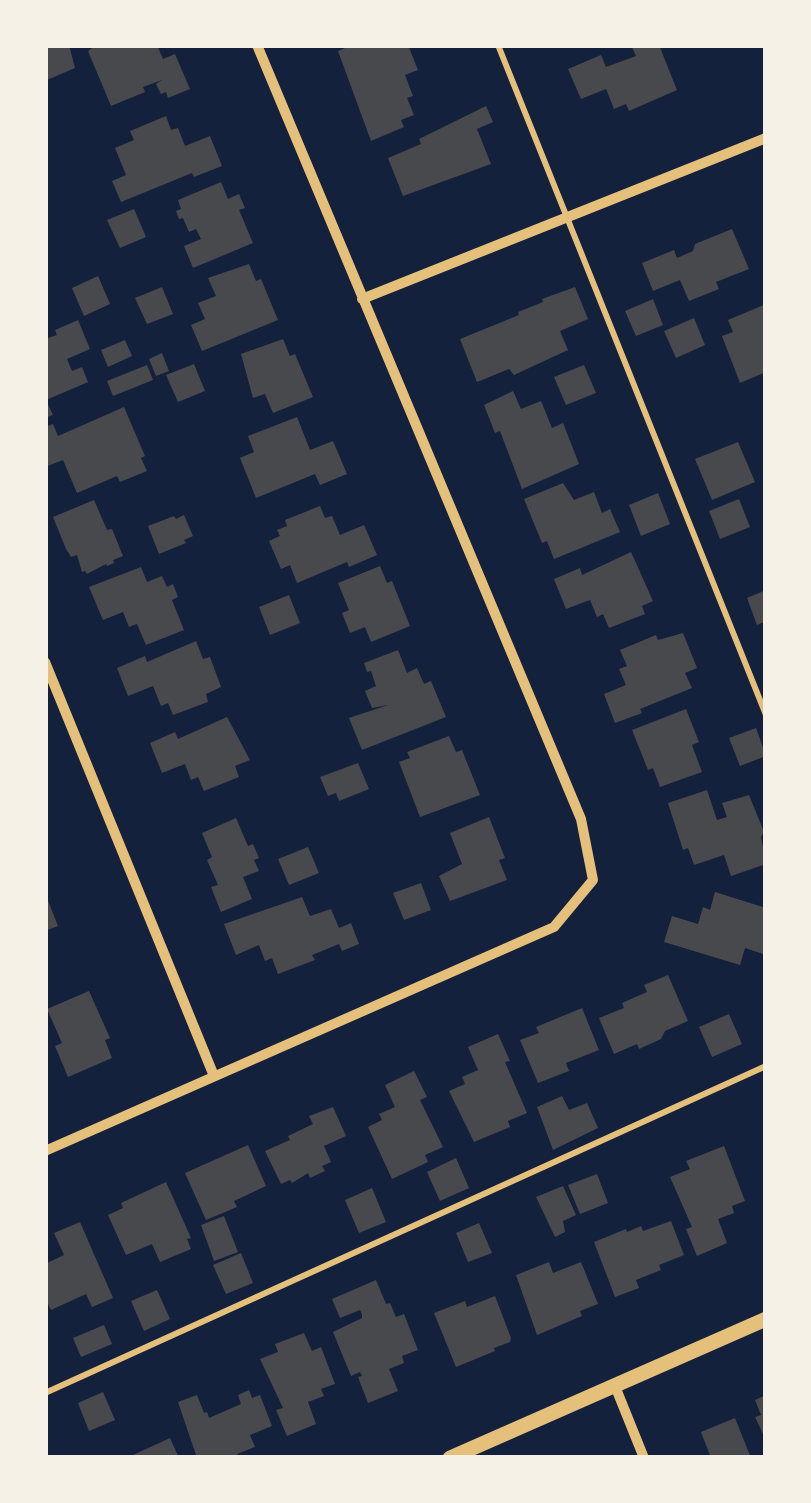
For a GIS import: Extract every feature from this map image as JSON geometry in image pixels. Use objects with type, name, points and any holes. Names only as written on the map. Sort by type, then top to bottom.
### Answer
[{"type":"street","points":[[45,1152],[554,927],[594,880],[581,819],[258,45]]},
{"type":"street","points":[[362,299],[766,138]]},
{"type":"street","points":[[45,662],[214,1076]]},
{"type":"street","points":[[450,1458],[766,1319]]},
{"type":"street","points":[[615,1386],[644,1458]]},
{"type":"lane","points":[[498,45],[766,715]]},
{"type":"lane","points":[[45,1393],[766,1066]]},
{"type":"building","points":[[45,45],[69,45],[75,68],[47,80]]},
{"type":"building","points":[[96,45],[157,45],[163,59],[175,54],[190,89],[168,98],[156,84],[162,80],[111,106],[88,51]]},
{"type":"building","points":[[352,45],[408,45],[418,70],[405,75],[413,96],[407,98],[414,115],[401,120],[404,127],[371,141],[338,51]]},
{"type":"building","points":[[631,45],[659,45],[677,90],[629,111],[626,104],[614,109],[606,89],[581,99],[568,69],[601,55],[606,67],[636,56]]},
{"type":"building","points":[[486,106],[493,122],[477,129],[491,164],[403,196],[388,158],[421,144],[419,139]]},
{"type":"building","points":[[166,116],[171,130],[178,128],[185,146],[210,136],[222,166],[194,177],[192,173],[121,202],[112,181],[126,175],[115,148],[134,140],[130,131]]},
{"type":"building","points":[[221,182],[228,199],[239,194],[245,208],[239,210],[253,243],[193,268],[184,246],[201,239],[196,229],[189,232],[183,218],[179,219],[178,200]]},
{"type":"building","points":[[134,209],[146,237],[120,248],[107,220]]},
{"type":"building","points":[[732,229],[749,269],[716,282],[719,289],[689,301],[680,280],[653,291],[642,263],[674,250],[677,258],[693,251],[695,244]]},
{"type":"building","points":[[249,264],[256,281],[261,279],[278,320],[202,351],[191,325],[205,319],[198,303],[216,296],[208,278]]},
{"type":"building","points":[[98,276],[110,304],[84,316],[72,288]]},
{"type":"building","points":[[162,287],[173,314],[147,324],[135,298]]},
{"type":"building","points":[[575,287],[588,319],[560,331],[568,350],[514,375],[509,369],[477,382],[460,339]]},
{"type":"building","points":[[653,299],[663,325],[636,336],[625,311]]},
{"type":"building","points":[[766,304],[766,372],[740,383],[722,336],[733,332],[728,320]]},
{"type":"building","points":[[694,318],[705,345],[676,358],[664,331]]},
{"type":"building","points":[[78,320],[90,349],[67,359],[72,371],[82,367],[88,382],[46,400],[53,415],[45,418],[45,339]]},
{"type":"building","points":[[283,339],[290,356],[295,354],[313,397],[273,413],[265,394],[253,398],[241,354]]},
{"type":"building","points":[[125,340],[132,356],[108,367],[101,350]]},
{"type":"building","points":[[162,353],[169,371],[156,376],[149,359]]},
{"type":"building","points":[[194,364],[205,391],[178,402],[166,375]]},
{"type":"building","points":[[147,365],[153,380],[113,396],[107,381]]},
{"type":"building","points":[[584,365],[596,393],[566,405],[554,377]]},
{"type":"building","points":[[513,391],[521,409],[541,401],[552,428],[563,423],[579,464],[522,489],[500,431],[495,433],[484,405]]},
{"type":"building","points":[[124,407],[145,456],[141,458],[147,471],[120,482],[117,476],[77,493],[63,460],[45,467],[45,427],[53,424],[58,436]]},
{"type":"building","points":[[297,417],[310,450],[333,441],[347,474],[320,485],[315,474],[256,498],[240,458],[254,452],[248,436]]},
{"type":"building","points":[[738,442],[755,482],[712,500],[695,459]]},
{"type":"building","points":[[563,483],[574,500],[594,492],[602,513],[610,509],[620,532],[554,559],[547,541],[542,543],[524,499]]},
{"type":"building","points":[[658,493],[670,524],[641,536],[629,505]]},
{"type":"building","points":[[739,499],[750,527],[720,539],[709,511]]},
{"type":"building","points":[[94,500],[123,556],[87,574],[82,572],[77,555],[71,557],[66,549],[53,517]]},
{"type":"building","points":[[320,506],[325,518],[332,516],[340,535],[364,525],[377,555],[349,567],[347,562],[297,583],[290,565],[281,569],[269,541],[280,536],[277,530],[287,526],[285,520]]},
{"type":"building","points":[[184,515],[193,536],[159,554],[148,526]]},
{"type":"building","points":[[631,552],[653,601],[642,606],[645,614],[609,628],[603,614],[597,617],[590,600],[566,609],[554,579],[580,568],[582,575]]},
{"type":"building","points":[[380,566],[387,583],[392,581],[410,626],[371,642],[365,627],[350,633],[342,613],[349,610],[338,583]]},
{"type":"building","points":[[141,567],[147,582],[162,576],[167,587],[173,584],[178,597],[172,600],[184,630],[146,645],[137,624],[129,627],[123,612],[103,620],[89,587]]},
{"type":"building","points":[[766,590],[766,621],[757,625],[747,598]]},
{"type":"building","points":[[289,595],[300,623],[270,635],[259,607]]},
{"type":"building","points":[[683,633],[697,668],[685,673],[692,688],[615,723],[604,694],[626,685],[619,669],[627,666],[620,650],[656,635],[658,640]]},
{"type":"building","points":[[196,641],[203,659],[210,657],[221,687],[206,694],[208,702],[173,715],[168,703],[161,706],[153,686],[128,696],[117,668],[145,656],[147,662]]},
{"type":"building","points":[[398,650],[407,673],[417,668],[424,684],[431,681],[446,717],[362,750],[349,718],[388,705],[372,708],[365,691],[376,686],[364,663]]},
{"type":"building","points":[[686,709],[699,742],[692,745],[702,772],[660,787],[653,768],[648,770],[632,730]]},
{"type":"building","points":[[227,717],[250,760],[235,766],[239,777],[204,791],[198,777],[191,780],[185,764],[162,773],[150,743],[175,732],[178,739]]},
{"type":"building","points":[[756,728],[766,756],[740,766],[729,738]]},
{"type":"building","points":[[449,736],[456,752],[462,750],[480,795],[420,817],[399,762],[410,758],[407,752]]},
{"type":"building","points":[[358,763],[369,789],[339,801],[336,793],[328,796],[320,777]]},
{"type":"building","points":[[707,790],[717,820],[727,817],[722,803],[749,795],[764,832],[761,837],[766,864],[731,876],[724,855],[694,865],[688,848],[683,850],[668,803]]},
{"type":"building","points":[[489,817],[505,858],[499,860],[507,880],[450,901],[439,876],[462,864],[450,833]]},
{"type":"building","points":[[236,818],[248,846],[253,844],[259,871],[243,877],[252,899],[221,912],[211,887],[218,885],[207,860],[212,857],[202,833]]},
{"type":"building","points":[[308,847],[319,873],[289,885],[278,859]]},
{"type":"building","points":[[421,883],[431,910],[404,920],[393,893]]},
{"type":"building","points":[[715,892],[766,908],[766,955],[745,948],[740,965],[664,942],[672,916],[698,924],[703,907],[710,910]]},
{"type":"building","points":[[45,893],[58,926],[45,931]]},
{"type":"building","points":[[302,897],[310,916],[331,909],[339,928],[351,923],[359,944],[342,951],[339,944],[312,955],[315,960],[278,974],[272,958],[265,961],[259,945],[236,955],[224,924]]},
{"type":"building","points":[[668,975],[688,1021],[639,1049],[637,1044],[614,1054],[599,1018],[624,1008],[622,1003],[647,992],[644,985]]},
{"type":"building","points":[[89,991],[110,1038],[105,1040],[112,1058],[68,1077],[55,1046],[62,1043],[47,1009]]},
{"type":"building","points":[[582,1008],[599,1050],[566,1063],[569,1071],[538,1083],[520,1040],[539,1033],[536,1027]]},
{"type":"building","points":[[729,1014],[742,1044],[712,1057],[699,1027]]},
{"type":"building","points":[[498,1034],[510,1061],[505,1062],[527,1113],[508,1121],[510,1127],[474,1142],[449,1091],[465,1084],[462,1077],[478,1070],[468,1047]]},
{"type":"building","points":[[414,1071],[427,1097],[420,1100],[443,1147],[425,1155],[428,1162],[392,1179],[368,1127],[382,1120],[379,1114],[395,1107],[385,1085]]},
{"type":"building","points":[[562,1096],[569,1110],[587,1103],[598,1128],[553,1150],[537,1107]]},
{"type":"building","points":[[333,1107],[346,1136],[324,1146],[331,1162],[322,1166],[325,1171],[281,1184],[265,1151],[313,1124],[309,1116]]},
{"type":"building","points":[[248,1145],[266,1186],[234,1201],[237,1207],[206,1220],[185,1173]]},
{"type":"building","points":[[724,1146],[745,1201],[732,1206],[734,1213],[718,1219],[727,1243],[697,1256],[686,1229],[692,1227],[670,1177],[690,1169],[686,1161]]},
{"type":"building","points":[[456,1158],[469,1188],[440,1201],[427,1172]]},
{"type":"building","points":[[597,1174],[608,1203],[580,1214],[568,1185]]},
{"type":"building","points":[[166,1182],[191,1238],[187,1239],[191,1249],[160,1262],[152,1244],[126,1255],[108,1215],[123,1208],[121,1203]]},
{"type":"building","points":[[563,1186],[576,1215],[563,1221],[565,1232],[555,1237],[536,1197]]},
{"type":"building","points":[[372,1188],[386,1222],[359,1233],[345,1200]]},
{"type":"building","points":[[224,1216],[238,1252],[214,1261],[201,1225]]},
{"type":"building","points":[[671,1221],[684,1255],[636,1280],[639,1288],[615,1297],[594,1242],[626,1229],[627,1232],[641,1226],[643,1231]]},
{"type":"building","points":[[80,1222],[113,1298],[92,1307],[86,1294],[51,1310],[45,1298],[45,1264],[64,1255],[54,1233]]},
{"type":"building","points":[[479,1223],[492,1253],[468,1262],[456,1233]]},
{"type":"building","points":[[241,1253],[253,1283],[226,1294],[213,1265]]},
{"type":"building","points":[[549,1262],[553,1273],[581,1262],[598,1304],[580,1311],[582,1316],[537,1335],[516,1275]]},
{"type":"building","points":[[376,1280],[396,1317],[404,1314],[418,1350],[402,1356],[404,1363],[389,1369],[398,1391],[368,1403],[358,1377],[362,1376],[360,1372],[351,1376],[333,1332],[362,1318],[362,1314],[360,1310],[340,1318],[332,1299]]},
{"type":"building","points":[[157,1290],[170,1319],[144,1331],[131,1301]]},
{"type":"building","points":[[495,1296],[510,1342],[456,1367],[434,1313],[465,1301],[467,1307]]},
{"type":"building","points":[[104,1325],[112,1344],[81,1357],[73,1338]]},
{"type":"building","points":[[304,1333],[312,1351],[321,1347],[335,1384],[321,1389],[324,1396],[308,1402],[316,1424],[287,1436],[276,1410],[283,1408],[260,1359],[278,1352],[275,1344]]},
{"type":"building","points":[[249,1390],[252,1398],[260,1395],[272,1426],[250,1435],[255,1447],[237,1454],[239,1458],[197,1458],[178,1402],[197,1395],[209,1418],[241,1404],[238,1395]]},
{"type":"building","points":[[103,1392],[115,1420],[89,1431],[78,1403]]},
{"type":"building","points":[[766,1395],[763,1434],[755,1417],[761,1415],[755,1400]]},
{"type":"building","points":[[735,1418],[751,1458],[711,1458],[701,1432]]},
{"type":"building","points":[[170,1438],[179,1458],[133,1455]]}]
